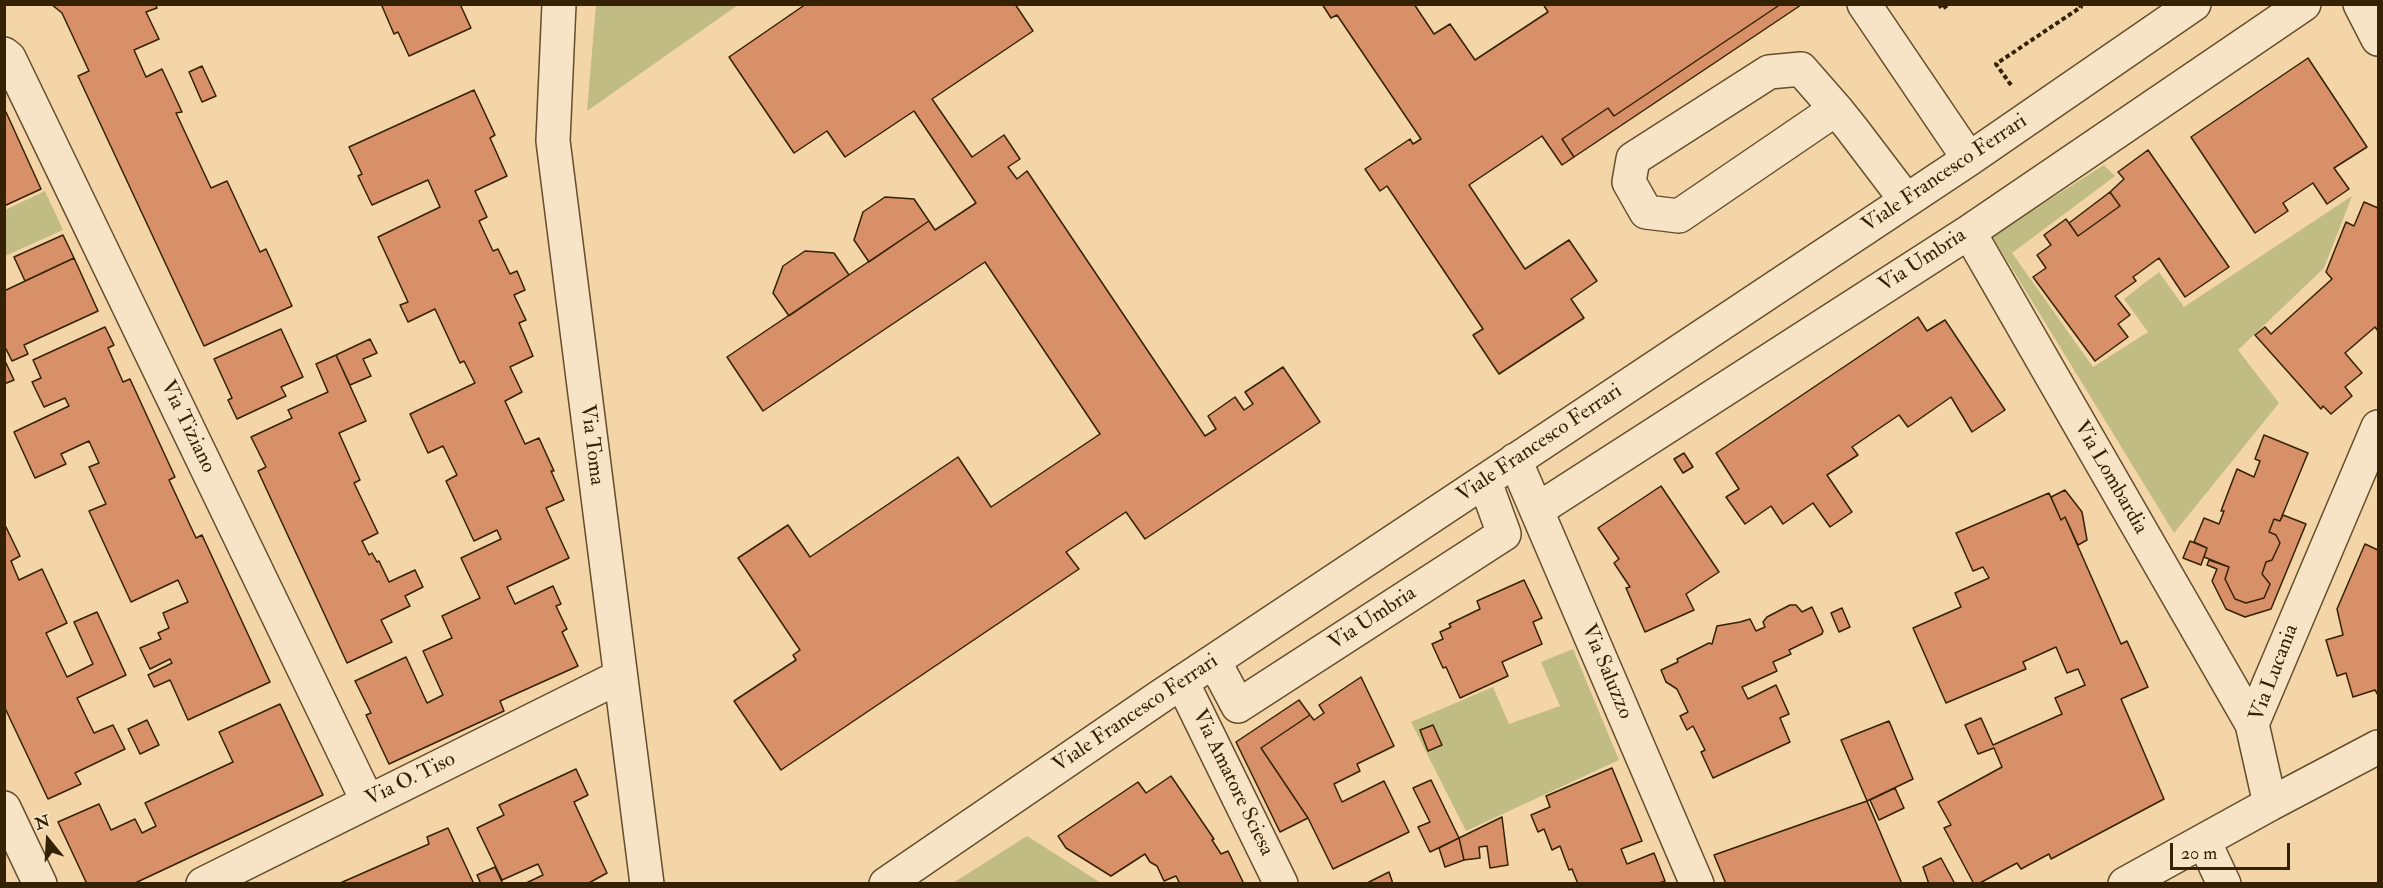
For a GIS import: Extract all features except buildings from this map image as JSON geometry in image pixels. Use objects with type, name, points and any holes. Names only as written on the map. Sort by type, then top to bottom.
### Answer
[{"type":"street","name":"Via Toma","points":[[559,4],[553,141],[647,884]]},
{"type":"street","points":[[1864,4],[1969,159]]},
{"type":"street","name":"Viale Francesco Ferrari","points":[[886,884],[1182,682],[1969,159],[2194,4]]},
{"type":"street","name":"Via Umbria","points":[[1537,510],[1969,232],[2304,4]]},
{"type":"street","points":[[2360,4],[2379,39]]},
{"type":"street","name":"Via Tiziano","points":[[4,54],[14,69],[368,802]]},
{"type":"street","points":[[1836,110],[1679,216],[1646,212],[1629,182],[1634,159],[1769,72],[1801,69],[1836,110],[1906,200]]},
{"type":"street","name":"Via Lombardia","points":[[1969,232],[2252,724]]},
{"type":"street","name":"Via Lucania","points":[[2270,804],[2252,724],[2379,427]]},
{"type":"street","name":"Via Saluzzo","points":[[1515,460],[1697,884]]},
{"type":"street","name":"Via Umbria","points":[[1215,661],[1238,706],[1504,534],[1485,482]]},
{"type":"street","name":"Via O. Tiso","points":[[203,884],[619,676]]},
{"type":"street","name":"Via Amatore Sciesa","points":[[1182,682],[1281,884]]},
{"type":"street","points":[[2125,884],[2379,747]]},
{"type":"street","points":[[4,808],[40,884]]},
{"type":"street","points":[[2204,841],[2224,884]]},
{"type":"path","points":[[1939,4],[1942,9],[1949,4]]},
{"type":"path","points":[[2004,93],[2013,88],[1996,64],[2081,7],[2079,4]]},
{"type":"shaded area","points":[[596,4],[738,5],[587,111]]},
{"type":"shaded area","points":[[2104,165],[2115,176],[2012,253],[2093,367],[2148,332],[2124,299],[2159,272],[2184,307],[2352,196],[2324,268],[2238,350],[2279,403],[2174,533],[1992,236]]},
{"type":"shaded area","points":[[45,191],[63,230],[5,256],[5,210]]},
{"type":"shaded area","points":[[1573,649],[1619,760],[1466,831],[1411,722],[1493,687],[1509,724],[1560,706],[1541,662]]},
{"type":"shaded area","points":[[1027,836],[1101,883],[953,883]]}]
